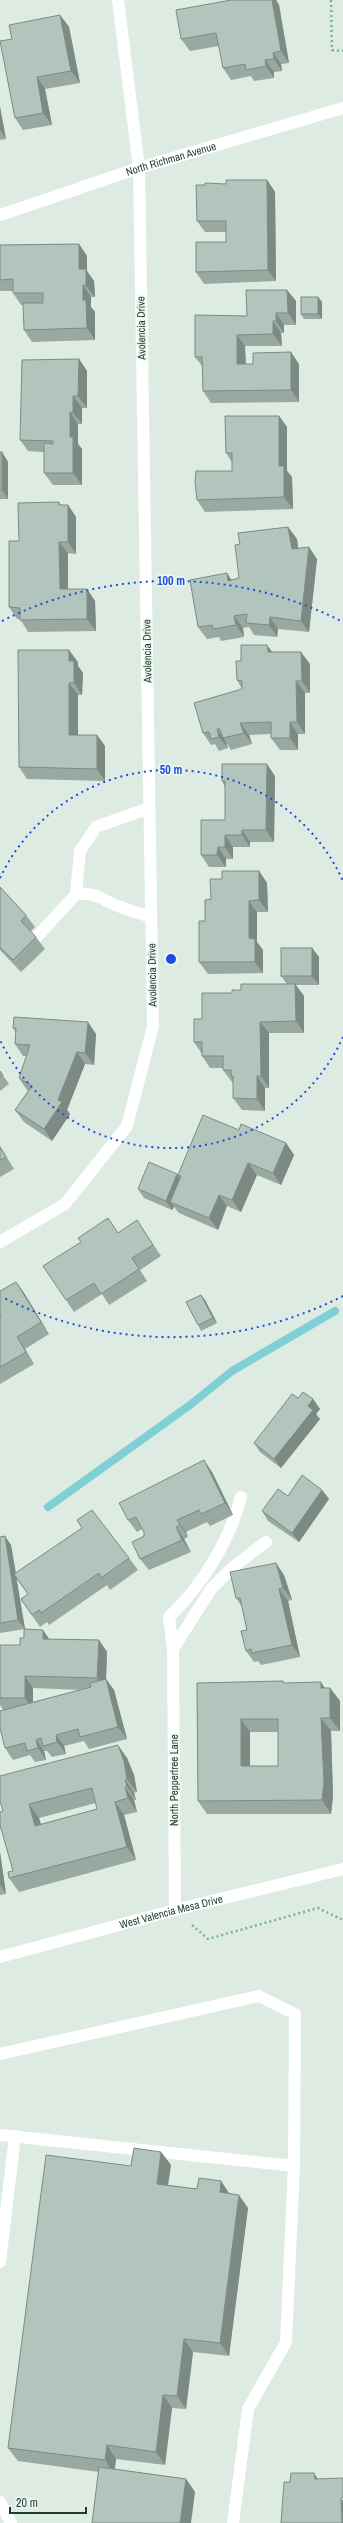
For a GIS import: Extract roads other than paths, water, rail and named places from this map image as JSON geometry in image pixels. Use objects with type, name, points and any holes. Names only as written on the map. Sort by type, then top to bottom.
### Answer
[{"type":"street","name":"Avolencia Drive","points":[[0,1242],[65,1204],[127,1126],[153,1026],[139,168],[118,0]]},
{"type":"street","name":"North Richman Avenue","points":[[0,215],[139,168],[343,108]]},
{"type":"street","points":[[35,939],[76,894],[80,851],[96,827],[149,808]]},
{"type":"street","points":[[76,894],[96,895],[119,907],[151,917]]},
{"type":"street","name":"North Peppertree Lane","points":[[175,1910],[173,1649],[169,1617],[186,1602],[219,1551],[236,1516],[242,1497]]},
{"type":"street","points":[[173,1649],[211,1589],[233,1567],[266,1542]]},
{"type":"street","name":"West Valencia Mesa Drive","points":[[0,1957],[175,1910],[343,1869]]},
{"type":"street","points":[[0,2054],[259,1996],[295,2014],[294,2166],[286,2342],[248,2409],[233,2523]]},
{"type":"street","points":[[0,2135],[294,2166]]},
{"type":"street","points":[[0,2262],[15,2136]]},
{"type":"street","points":[[0,2502],[10,2523]]},
{"type":"waterway","points":[[48,1507],[190,1405],[232,1371],[335,1311]]}]
